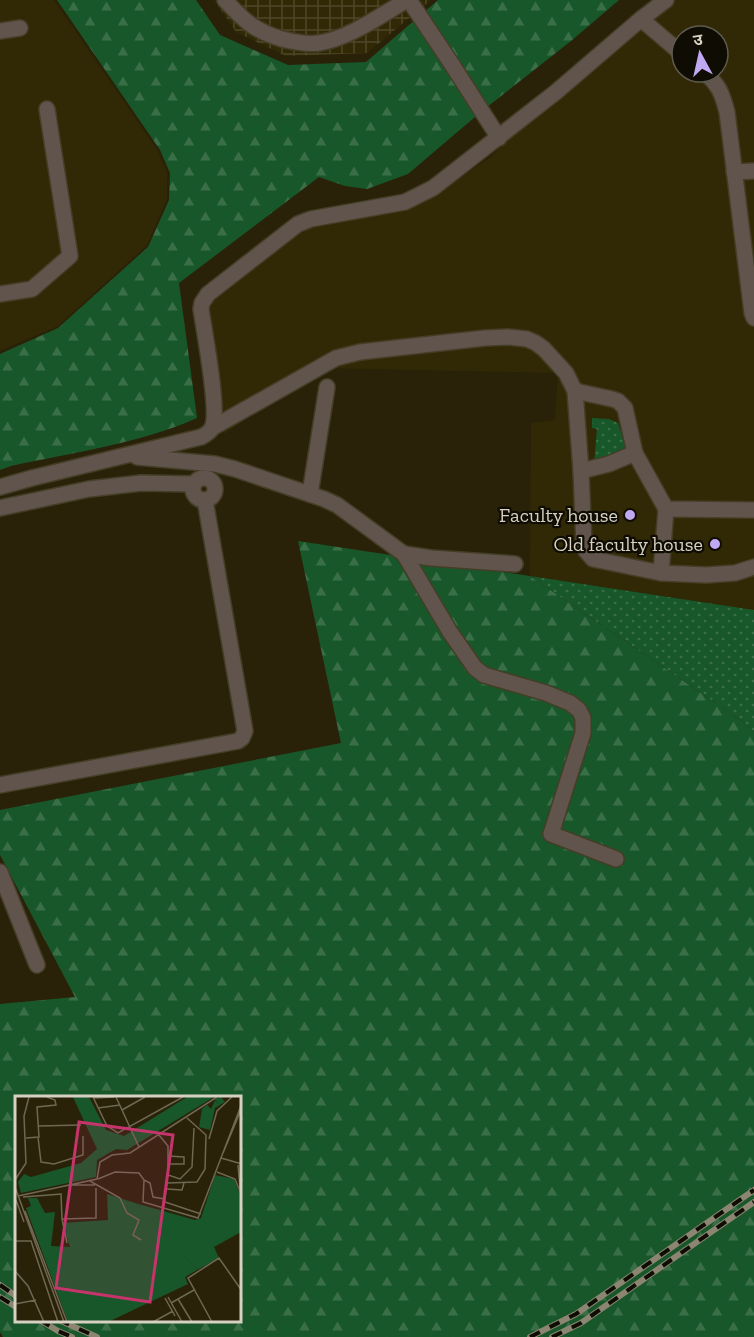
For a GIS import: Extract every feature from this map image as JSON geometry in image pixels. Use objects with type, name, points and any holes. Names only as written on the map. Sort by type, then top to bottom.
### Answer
[{"type":"street","points":[[225,0],[240,16],[266,34],[301,43],[318,43],[344,36],[408,0],[498,138]]},
{"type":"street","points":[[212,428],[215,408],[201,309],[208,294],[298,224],[319,217],[405,202],[433,188],[556,92],[666,0]]},
{"type":"street","points":[[641,19],[670,44]]},
{"type":"street","points":[[0,31],[20,28]]},
{"type":"street","points":[[716,84],[727,112],[734,172],[748,233],[754,318]]},
{"type":"street","points":[[0,294],[32,290],[70,256],[47,109]]},
{"type":"street","points":[[734,172],[754,171]]},
{"type":"street","points":[[0,487],[201,437],[212,428],[336,358],[368,351],[485,338],[527,339],[544,349],[566,374],[575,391],[584,544],[589,555],[593,559],[608,563],[661,573],[706,575],[735,573],[754,567]]},
{"type":"street","points":[[310,494],[327,387]]},
{"type":"street","points":[[575,391],[612,399],[625,408],[635,453],[666,508],[661,573]]},
{"type":"street","points":[[581,471],[609,464],[635,453]]},
{"type":"street","points":[[122,456],[215,464],[310,494],[337,505],[404,554],[450,632],[475,668],[484,675],[552,696],[579,711],[583,718],[583,733],[551,834],[616,859]]},
{"type":"street","points":[[191,461],[190,469],[200,481]]},
{"type":"street","points":[[200,481],[214,473],[215,464]]},
{"type":"street","points":[[21,481],[24,503]]},
{"type":"street","points":[[0,508],[89,489],[141,483],[200,481],[214,484],[215,491],[205,500],[245,731],[238,741],[0,786]]},
{"type":"street","points":[[666,508],[754,510]]},
{"type":"street","points":[[404,554],[515,564]]},
{"type":"street","points":[[0,872],[37,965]]},
{"type":"shaded area","points":[[0,0],[54,0],[158,151],[167,173],[167,199],[147,245],[58,326],[0,351]]},
{"type":"shaded area","points":[[214,0],[431,0],[367,53],[286,56],[236,32]]},
{"type":"shaded area","points":[[673,0],[754,0],[754,610],[530,576],[531,423],[555,420],[558,373],[319,368],[224,434],[205,308],[225,280],[305,226],[442,190],[491,157],[511,134]]},
{"type":"green space","points":[[57,0],[196,0],[220,35],[288,65],[366,62],[438,0],[619,0],[408,174],[367,189],[345,186],[319,177],[179,283],[197,418],[130,441],[0,470],[0,354],[58,328],[148,247],[169,200],[170,173],[160,150]]},
{"type":"green space","points":[[592,418],[609,419],[618,423],[628,454],[594,464],[597,429],[592,428]]},
{"type":"green space","points":[[298,541],[530,576],[742,721],[754,732],[754,1337],[3,1337],[0,1332],[0,1004],[75,997],[0,855],[0,810],[341,743]]},
{"type":"green space","points":[[530,576],[754,610],[754,732],[742,721]]},
{"type":"railway","points":[[530,1337],[576,1314],[754,1190]]},
{"type":"railway","points":[[552,1337],[581,1323],[754,1202]]},
{"type":"railway","points":[[0,1285],[15,1295]]},
{"type":"railway","points":[[0,1297],[15,1306]]},
{"type":"railway","points":[[43,1322],[72,1337]]},
{"type":"railway","points":[[63,1322],[97,1337]]},
{"type":"place","name":"Faculty house","points":[[630,515]]},
{"type":"place","name":"Old faculty house","points":[[715,544]]}]
